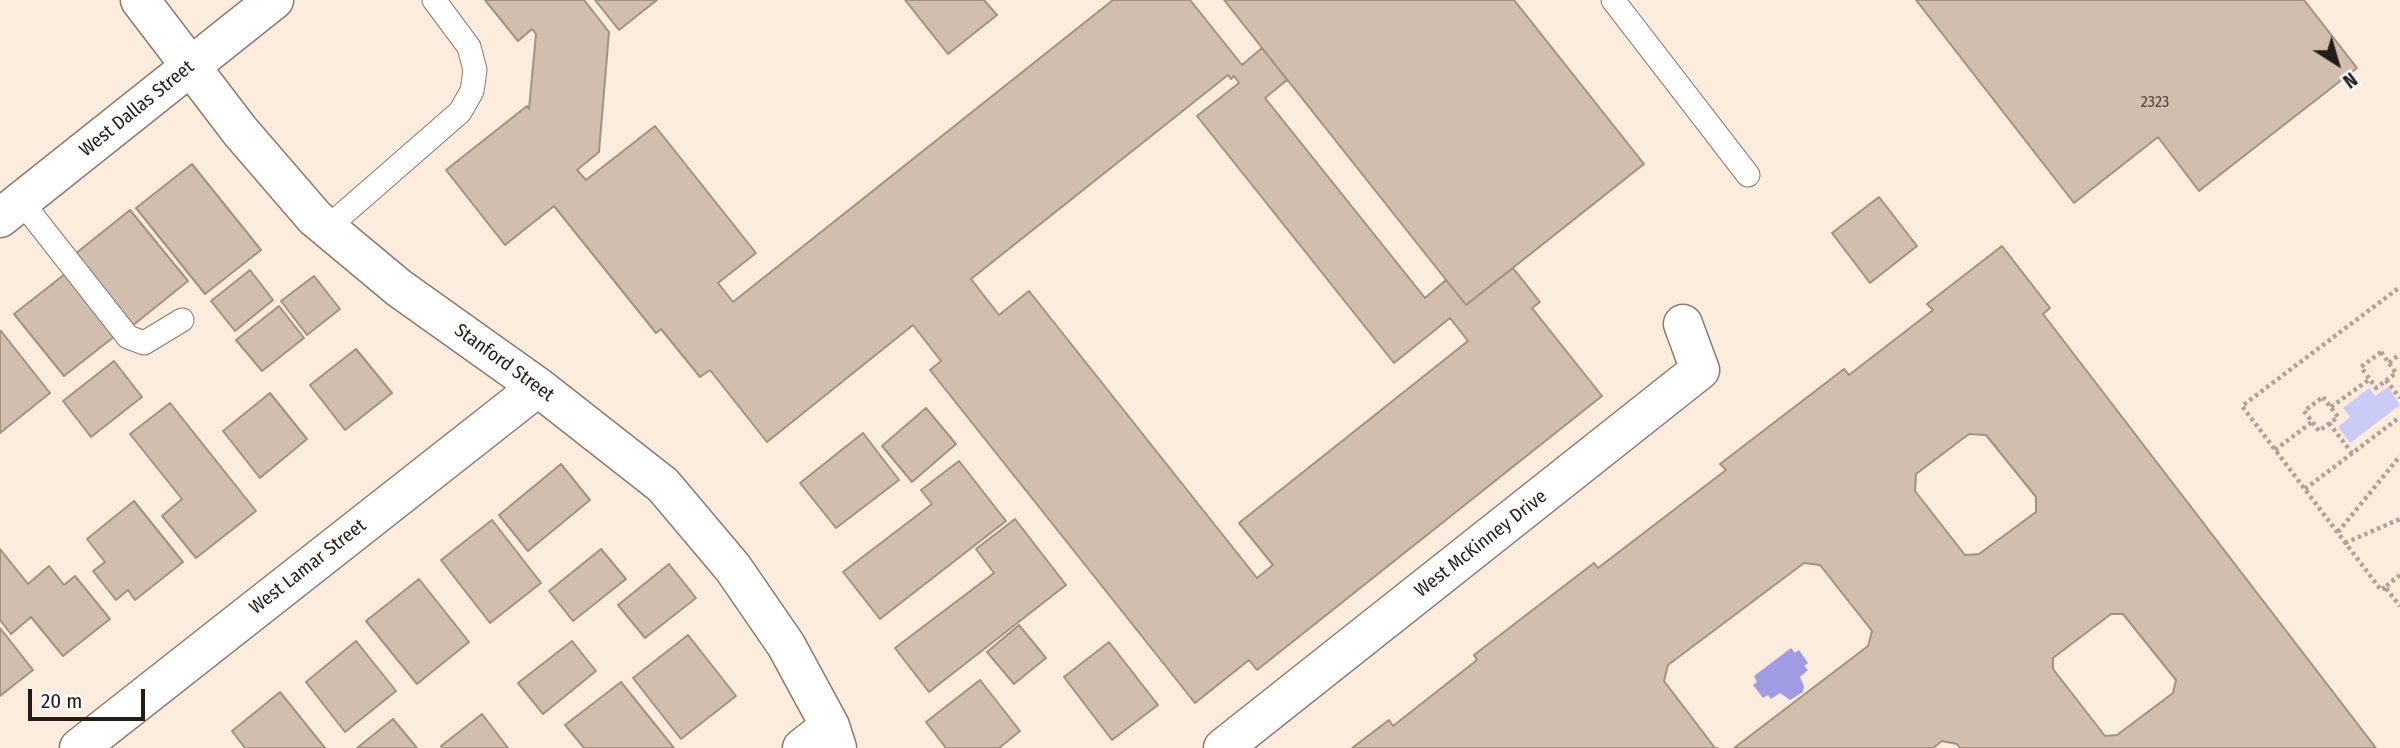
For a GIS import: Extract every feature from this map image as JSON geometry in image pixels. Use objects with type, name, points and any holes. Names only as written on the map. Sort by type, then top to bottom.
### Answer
[{"type":"street","name":"Stanford Street","points":[[141,0],[240,131],[315,218],[399,288],[538,387],[663,485],[741,579],[786,645],[823,741]]},
{"type":"street","name":"West Dallas Street","points":[[10,210],[274,0]]},
{"type":"street","name":"West McKinney Drive","points":[[1223,748],[1700,370],[1683,324]]},
{"type":"street","name":"West Lamar Street","points":[[79,748],[538,387]]},
{"type":"lane","points":[[327,228],[460,112],[472,91],[475,70],[469,47],[433,0]]},
{"type":"lane","points":[[1613,0],[1748,175]]},
{"type":"lane","points":[[10,210],[128,337],[144,344],[182,320]]},
{"type":"path","points":[[2400,287],[2242,406],[2381,590],[2400,575]]},
{"type":"path","points":[[2381,352],[2396,373],[2376,388],[2370,379],[2361,367],[2381,352]]},
{"type":"path","points":[[2389,363],[2400,354]]},
{"type":"path","points":[[2331,407],[2370,379]]},
{"type":"path","points":[[2386,380],[2400,398]]},
{"type":"path","points":[[2323,397],[2338,416],[2319,431],[2312,422],[2304,411],[2323,397]]},
{"type":"path","points":[[2305,489],[2400,417]]},
{"type":"path","points":[[2275,450],[2312,422]]},
{"type":"path","points":[[2329,423],[2352,454]]},
{"type":"path","points":[[2337,533],[2400,456]]},
{"type":"path","points":[[2345,543],[2400,519]]},
{"type":"path","points":[[2385,587],[2400,606]]},
{"type":"shaded area","points":[[2388,387],[2400,405],[2350,443],[2338,427],[2350,417],[2343,408],[2369,388],[2375,396]]},
{"type":"shaded area","points":[[1791,648],[1795,653],[1799,650],[1808,663],[1804,666],[1808,670],[1800,677],[1804,686],[1803,692],[1790,700],[1780,693],[1771,699],[1768,695],[1763,698],[1753,685],[1757,682],[1754,676]]},
{"type":"building","points":[[485,0],[584,0],[609,32],[599,152],[577,170],[586,180],[655,126],[756,253],[718,283],[733,302],[1113,0],[1190,0],[1242,65],[1262,48],[1287,80],[1265,98],[1425,298],[1446,280],[1466,305],[1513,268],[1540,302],[1532,308],[1602,396],[1257,670],[1249,660],[1195,703],[930,370],[941,361],[913,325],[767,442],[710,370],[700,377],[661,329],[656,333],[554,206],[505,245],[446,170],[527,106],[529,109],[536,34],[532,29],[518,41]],"holes":[[[1228,75],[1231,79],[1234,76],[1239,83],[1197,116],[1394,363],[1450,318],[1468,341],[1239,523],[1273,565],[1257,578],[1029,291],[999,315],[971,279]]]},
{"type":"building","points":[[595,0],[657,0],[619,30]]},
{"type":"building","points":[[905,0],[984,0],[997,15],[948,54]]},
{"type":"building","points":[[1224,0],[1514,0],[1644,164],[1466,305]]},
{"type":"building","points":[[1916,0],[2304,0],[2357,68],[2199,191],[2158,137],[2074,203]]},
{"type":"building","points":[[192,164],[261,250],[205,294],[136,208]]},
{"type":"building","points":[[1879,197],[1917,246],[1870,283],[1832,233]]},
{"type":"building","points":[[130,210],[188,281],[132,326],[75,254]]},
{"type":"building","points":[[2002,246],[2050,308],[2043,314],[2376,748],[1960,748],[1957,744],[1942,741],[1933,748],[1734,748],[1868,646],[1872,631],[1820,565],[1804,563],[1668,665],[1664,681],[1715,748],[1352,748],[1389,720],[1393,726],[1477,660],[1474,655],[1594,563],[1598,568],[1726,470],[1720,464],[1844,369],[1849,375],[1933,310],[1927,304]],"holes":[[[1969,434],[1986,435],[2036,497],[2036,512],[1979,554],[1965,555],[1915,491],[1916,474]],[[2111,614],[2123,614],[2176,680],[2173,693],[2117,735],[2105,736],[2053,669],[2053,658]]]},
{"type":"building","points":[[250,270],[273,300],[235,331],[211,301]]},
{"type":"building","points":[[65,274],[115,336],[64,376],[14,314]]},
{"type":"building","points":[[314,276],[340,309],[307,335],[281,301]]},
{"type":"building","points":[[279,306],[304,338],[262,371],[236,340]]},
{"type":"building","points":[[0,332],[50,393],[0,433]]},
{"type":"building","points":[[356,349],[392,393],[345,430],[310,385]]},
{"type":"building","points":[[114,361],[142,397],[91,437],[63,401]]},
{"type":"building","points":[[270,393],[307,439],[260,478],[223,431]]},
{"type":"building","points":[[170,403],[256,511],[196,558],[162,516],[182,499],[130,434]]},
{"type":"building","points":[[926,408],[956,444],[912,482],[882,446]]},
{"type":"building","points":[[863,433],[899,480],[836,528],[800,483]]},
{"type":"building","points":[[959,461],[1006,521],[880,619],[843,572],[932,504],[921,490]]},
{"type":"building","points":[[561,464],[590,500],[528,551],[499,515]]},
{"type":"building","points":[[134,501],[183,562],[135,600],[128,590],[116,600],[93,571],[105,562],[87,539]]},
{"type":"building","points":[[1015,519],[1066,585],[929,692],[895,648],[994,573],[976,549]]},
{"type":"building","points":[[492,520],[541,583],[490,623],[441,560]]},
{"type":"building","points":[[0,549],[28,584],[49,566],[64,585],[75,576],[110,619],[63,656],[31,617],[11,634],[0,620]]},
{"type":"building","points":[[601,549],[626,579],[573,621],[549,591]]},
{"type":"building","points":[[669,564],[696,598],[645,638],[618,605]]},
{"type":"building","points":[[419,579],[469,642],[417,684],[366,621]]},
{"type":"building","points":[[1019,625],[1046,658],[1014,684],[987,652]]},
{"type":"building","points":[[0,628],[33,670],[0,696]]},
{"type":"building","points":[[688,635],[736,696],[681,739],[633,678]]},
{"type":"building","points":[[356,641],[396,691],[345,732],[306,682]]},
{"type":"building","points":[[572,641],[596,671],[543,714],[518,683]]},
{"type":"building","points":[[1109,642],[1158,705],[1112,740],[1064,677]]},
{"type":"building","points":[[980,680],[1020,731],[999,748],[946,748],[926,722]]},
{"type":"building","points":[[621,682],[674,748],[584,748],[565,725]]},
{"type":"building","points":[[280,692],[325,748],[245,748],[232,731]]},
{"type":"building","points":[[482,714],[508,748],[441,746]]},
{"type":"building","points":[[393,719],[417,748],[357,748]]}]
